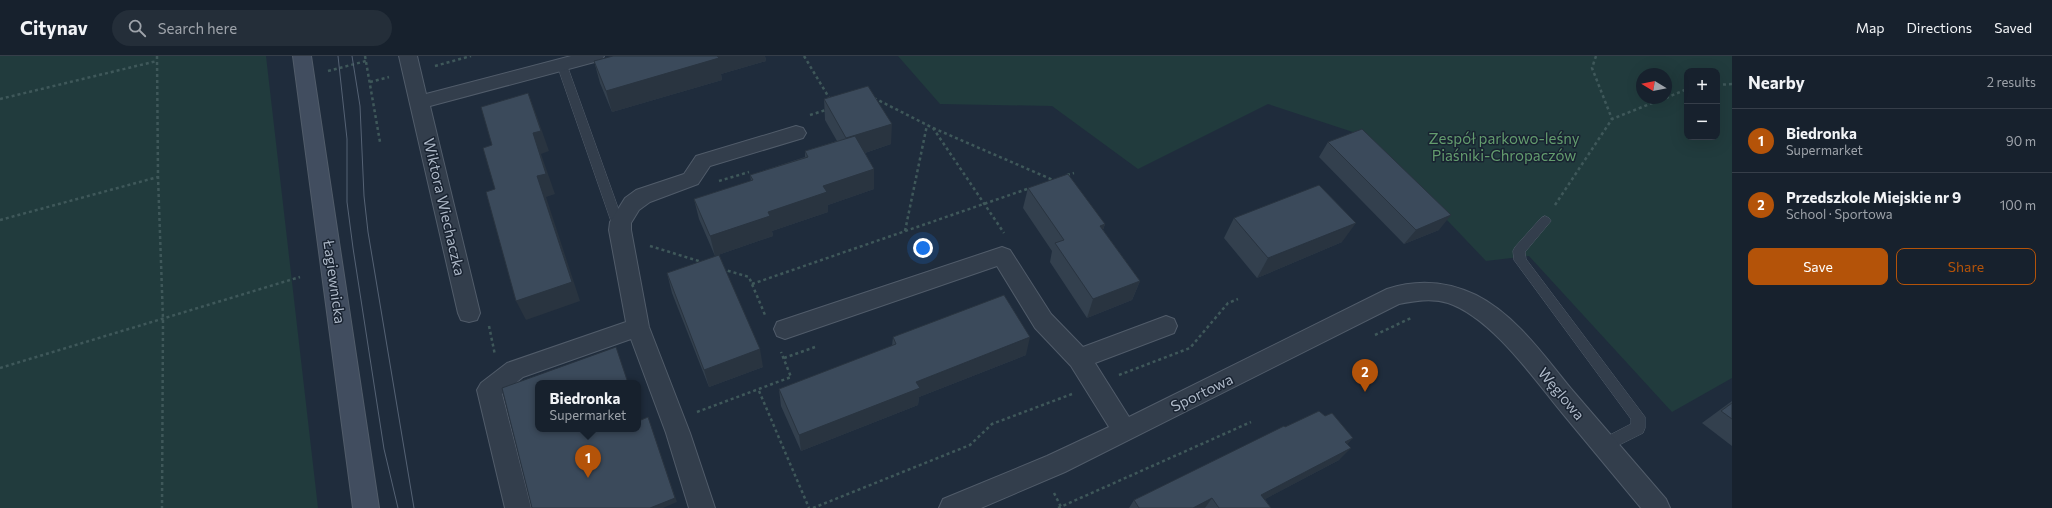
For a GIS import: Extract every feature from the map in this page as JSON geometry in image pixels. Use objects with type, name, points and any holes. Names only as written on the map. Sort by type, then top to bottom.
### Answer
[{"type":"street","name":"Łagiewnicka","points":[[302,56],[366,508]]},
{"type":"street","name":"Wiktora Wiechaczka","points":[[408,56],[469,313]]},
{"type":"street","points":[[420,102],[595,56]]},
{"type":"street","points":[[702,508],[678,433],[638,327],[620,230],[621,222],[632,204],[643,196],[691,179],[703,161],[796,132]]},
{"type":"street","points":[[777,332],[1002,256],[1043,321],[1079,359],[1125,431]]},
{"type":"street","name":"Sportowa","points":[[952,508],[1056,464],[1396,296],[1417,291],[1433,291],[1453,295]]},
{"type":"street","name":"Węglowa","points":[[1453,295],[1470,303],[1492,318],[1528,356],[1657,508]]},
{"type":"street","points":[[1079,359],[1166,326]]},
{"type":"street","points":[[518,508],[489,390],[515,370],[638,327]]},
{"type":"lane","points":[[562,65],[620,230]]},
{"type":"lane","points":[[1545,221],[1519,251],[1520,260],[1638,417],[1638,428],[1605,446]]},
{"type":"path","points":[[157,56],[158,177],[163,319],[162,508]]},
{"type":"path","points":[[365,56],[380,142]]},
{"type":"path","points":[[1596,56],[1592,68],[1612,119]]},
{"type":"path","points":[[0,99],[157,61]]},
{"type":"path","points":[[323,73],[366,61]]},
{"type":"path","points":[[370,82],[383,79]]},
{"type":"path","points":[[1720,85],[1732,84]]},
{"type":"path","points":[[1672,95],[1684,90]]},
{"type":"path","points":[[872,97],[933,128],[1053,180]]},
{"type":"path","points":[[1545,221],[1612,119],[1650,104]]},
{"type":"path","points":[[905,231],[927,125]]},
{"type":"path","points":[[933,128],[1005,236]]},
{"type":"path","points":[[1046,183],[1074,173]]},
{"type":"path","points":[[0,220],[158,177]]},
{"type":"path","points":[[752,284],[1032,187]]},
{"type":"path","points":[[643,244],[704,263]]},
{"type":"path","points":[[693,414],[791,376],[784,358],[777,332],[749,277],[719,268]]},
{"type":"path","points":[[0,368],[300,277]]},
{"type":"path","points":[[813,508],[970,445],[992,424],[1190,348],[1228,303],[1238,299]]},
{"type":"path","points":[[1373,336],[1416,316]]},
{"type":"path","points":[[784,358],[821,344]]},
{"type":"path","points":[[1066,388],[1070,394]]},
{"type":"path","points":[[759,391],[809,508]]},
{"type":"path","points":[[1053,491],[1060,507],[1251,422]]},
{"type":"green space","points":[[0,56],[266,56],[318,508],[0,508]]},
{"type":"green space","name":"Zespół parkowo-leśny Piaśniki-Chropaczów","points":[[898,56],[1732,56],[1732,378],[1672,412],[1529,256],[1486,261],[1368,137],[1268,104],[1138,169],[1052,106],[940,104]]},
{"type":"building","points":[[613,56],[717,56],[719,58],[606,91],[594,61]]},
{"type":"building","points":[[868,86],[892,124],[846,138],[824,99]]},
{"type":"building","points":[[528,93],[541,131],[533,133],[546,174],[537,176],[572,282],[516,301],[486,192],[495,189],[483,148],[492,145],[481,107]]},
{"type":"building","points":[[1362,129],[1451,215],[1416,230],[1328,142]]},
{"type":"building","points":[[855,136],[874,169],[823,186],[827,192],[768,212],[770,216],[710,236],[694,199],[753,180],[750,175],[808,157],[805,151]]},
{"type":"building","points":[[1068,174],[1105,224],[1100,226],[1140,281],[1093,299],[1055,243],[1064,240],[1028,188]]},
{"type":"building","points":[[1319,185],[1356,223],[1268,258],[1234,218]]},
{"type":"building","points":[[719,255],[760,349],[704,370],[667,273]]},
{"type":"building","points":[[1004,295],[1030,337],[916,382],[920,388],[799,435],[779,389],[896,344],[893,337]]},
{"type":"building","points":[[616,347],[627,380],[535,380],[535,432],[641,432],[641,420],[648,417],[675,498],[650,508],[532,508],[502,388]]},
{"type":"building","points":[[1732,403],[1732,419],[1721,411]]},
{"type":"building","points":[[1319,411],[1325,416],[1332,413],[1353,438],[1345,442],[1351,448],[1261,495],[1271,508],[1219,508],[1212,498],[1193,508],[1139,508],[1134,500],[1284,426],[1285,427]]},
{"type":"tram line","points":[[338,56],[347,139],[347,202],[353,248],[384,449],[398,508]]},
{"type":"tram line","points":[[352,56],[360,106],[364,196],[368,232],[414,508]]},
{"type":"place","name":"Przedszkole Miejskie nr 9","points":[[1365,392]]},
{"type":"place","name":"Biedronka","points":[[588,478]]}]
